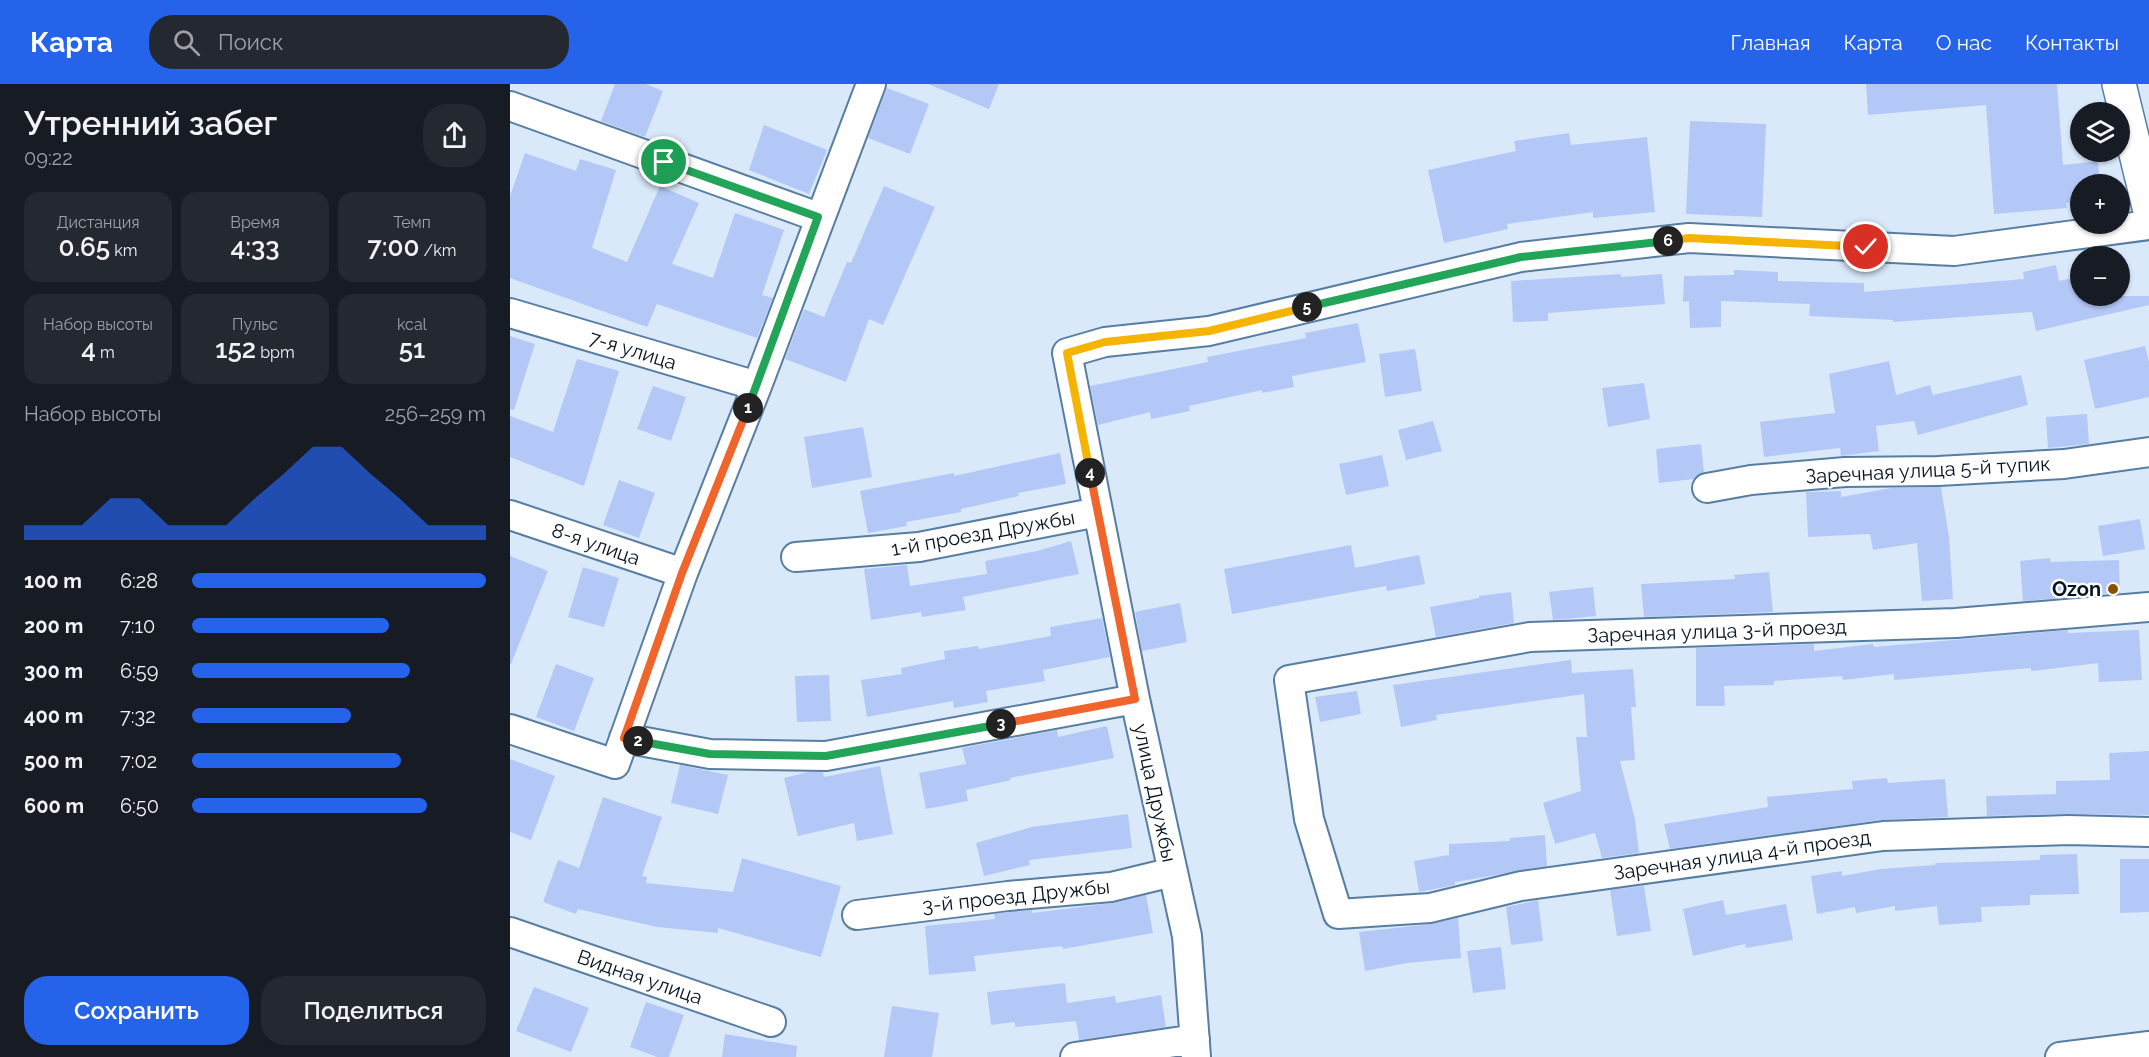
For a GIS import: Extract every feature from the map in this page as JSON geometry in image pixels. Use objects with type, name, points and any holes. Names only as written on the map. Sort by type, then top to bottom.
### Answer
[{"type":"main road","points":[[2120,84],[2149,207]]},
{"type":"street","points":[[620,751],[682,573],[757,386],[818,217],[871,84]]},
{"type":"street","points":[[510,106],[818,217]]},
{"type":"street","name":"улица Дружбы","points":[[1195,1048],[1187,936],[1135,699],[1067,353],[1105,342],[1209,331],[1521,257],[1689,238],[1954,251],[2149,225]]},
{"type":"street","name":"7-я улица","points":[[510,313],[757,386]]},
{"type":"street","name":"Заречная улица 5-й тупик","points":[[1707,488],[1751,480],[1845,472],[1938,471],[2064,464],[2149,452]]},
{"type":"street","name":"1-й проезд Дружбы","points":[[796,557],[919,548],[1098,512]]},
{"type":"street","name":"8-я улица","points":[[510,515],[682,573]]},
{"type":"street","name":"Заречная улица 3-й проезд","points":[[1338,914],[1309,819],[1289,680],[1530,637],[1956,623],[2149,607]]},
{"type":"street","points":[[510,729],[620,751],[826,756],[1135,699]]},
{"type":"street","name":"Заречная улица 4-й проезд","points":[[1338,914],[1430,908],[1521,886],[1882,836],[2068,830],[2149,832]]},
{"type":"street","name":"3-й проезд Дружбы","points":[[857,915],[1008,896],[1111,887],[1173,872]]},
{"type":"street","name":"Видная улица","points":[[510,932],[771,1022]]},
{"type":"street","points":[[2060,1057],[2149,1047]]},
{"type":"street","points":[[1075,1057],[1195,1048]]},
{"type":"building","points":[[615,84],[646,84],[663,91],[645,137],[601,121]]},
{"type":"building","points":[[928,84],[999,84],[989,109]]},
{"type":"building","points":[[1866,84],[2057,84],[2063,165],[2098,162],[2099,174],[2070,174],[2070,203],[2066,203],[2067,208],[1994,214],[1986,105],[1868,115]]},
{"type":"building","points":[[887,88],[929,104],[910,154],[868,138]]},
{"type":"building","points":[[1690,121],[1766,124],[1762,217],[1686,214]]},
{"type":"building","points":[[764,125],[827,150],[809,194],[749,170]]},
{"type":"building","points":[[1569,133],[1571,145],[1647,137],[1655,212],[1593,218],[1593,212],[1507,224],[1508,229],[1444,243],[1428,170],[1516,151],[1514,141]]},
{"type":"building","points":[[525,153],[576,171],[580,159],[616,170],[592,248],[627,262],[660,186],[699,203],[672,264],[713,278],[735,213],[784,230],[762,295],[773,298],[757,338],[657,304],[647,327],[510,278],[510,196]]},
{"type":"building","points":[[884,186],[935,207],[883,325],[869,319],[846,382],[785,359],[804,309],[824,317],[847,262],[851,263]]},
{"type":"building","points":[[2056,265],[2059,281],[2070,278],[2070,306],[2130,306],[2130,296],[2149,296],[2149,305],[2036,331],[2032,312],[1893,322],[1893,320],[1809,316],[1810,304],[1721,301],[1721,327],[1690,328],[1689,301],[1683,302],[1684,276],[1734,275],[1734,270],[1778,272],[1778,281],[1864,283],[1864,292],[2024,279],[2023,272]]},
{"type":"building","points":[[1621,274],[1621,277],[1662,274],[1665,304],[1548,313],[1548,321],[1513,322],[1511,281]]},
{"type":"building","points":[[1358,323],[1366,362],[1292,376],[1294,387],[1262,393],[1262,390],[1189,406],[1190,411],[1151,419],[1150,412],[1098,425],[1090,386],[1208,362],[1207,357],[1306,338],[1305,333]]},
{"type":"building","points":[[510,336],[535,344],[514,410],[510,409]]},
{"type":"building","points":[[2145,346],[2149,362],[2149,397],[2095,409],[2084,360]]},
{"type":"building","points":[[1415,349],[1422,391],[1385,397],[1379,354]]},
{"type":"building","points":[[577,359],[619,371],[584,486],[510,457],[510,416],[553,432]]},
{"type":"building","points":[[1889,361],[1896,395],[1930,385],[1933,395],[2021,375],[2028,405],[1918,435],[1914,421],[1876,426],[1879,451],[1841,456],[1840,448],[1764,457],[1760,422],[1835,413],[1829,374]]},
{"type":"building","points":[[1644,383],[1650,419],[1608,427],[1602,388]]},
{"type":"building","points":[[653,386],[686,397],[671,441],[637,429]]},
{"type":"building","points":[[2087,414],[2089,444],[2048,448],[2046,417]]},
{"type":"building","points":[[1433,421],[1442,451],[1406,460],[1398,430]]},
{"type":"building","points":[[863,427],[872,477],[812,488],[804,437]]},
{"type":"building","points":[[1701,444],[1704,472],[1694,479],[1659,483],[1656,449]]},
{"type":"building","points":[[1060,453],[1066,484],[1018,493],[1019,496],[961,509],[961,512],[906,522],[907,526],[868,533],[860,491],[954,473],[954,476]]},
{"type":"building","points":[[1382,455],[1389,486],[1346,495],[1339,464]]},
{"type":"building","points":[[619,480],[655,493],[639,538],[603,525]]},
{"type":"building","points":[[1941,487],[1949,537],[1953,599],[1922,601],[1917,543],[1873,550],[1870,534],[1808,537],[1806,492],[1841,491],[1841,497],[1892,488]]},
{"type":"building","points":[[2140,519],[2145,549],[2103,556],[2098,526]]},
{"type":"building","points":[[1071,541],[1079,574],[963,597],[966,610],[922,617],[921,612],[871,620],[864,569],[907,565],[910,586],[987,574],[985,561],[1037,551]]},
{"type":"building","points":[[1351,545],[1355,568],[1419,555],[1425,584],[1387,591],[1386,586],[1232,614],[1224,569]]},
{"type":"building","points":[[510,556],[548,571],[511,664],[510,664]]},
{"type":"building","points":[[2050,558],[2050,562],[2119,560],[2120,593],[2063,595],[2064,598],[2023,601],[2020,561]]},
{"type":"building","points":[[583,567],[619,578],[604,627],[568,617]]},
{"type":"building","points":[[1769,572],[1773,612],[1644,617],[1641,584],[1735,579],[1734,575]]},
{"type":"building","points":[[1593,587],[1596,616],[1553,620],[1549,592]]},
{"type":"building","points":[[1511,592],[1514,623],[1436,637],[1430,607],[1479,598],[1479,596]]},
{"type":"building","points":[[1180,603],[1187,642],[1142,651],[1135,612]]},
{"type":"building","points":[[1102,618],[1110,657],[1043,670],[1045,681],[986,691],[988,702],[954,708],[953,701],[867,717],[861,680],[902,674],[901,668],[945,659],[944,651],[978,646],[979,649],[1051,636],[1050,627]]},
{"type":"building","points":[[2068,630],[2068,633],[2139,630],[2142,680],[2099,682],[2098,663],[2031,671],[2031,668],[1894,680],[1894,674],[1843,680],[1842,676],[1774,681],[1774,685],[1724,686],[1725,706],[1696,706],[1696,648],[1814,644],[1814,651],[1873,644],[1874,647]]},
{"type":"building","points":[[1571,660],[1572,673],[1633,669],[1636,707],[1631,707],[1635,760],[1620,761],[1635,819],[1639,853],[1602,858],[1595,833],[1555,844],[1543,803],[1581,791],[1576,737],[1587,737],[1584,694],[1436,715],[1437,720],[1401,727],[1393,685]]},
{"type":"building","points":[[556,664],[594,678],[574,731],[536,717]]},
{"type":"building","points":[[829,675],[831,721],[797,722],[795,676]]},
{"type":"building","points":[[1357,691],[1361,714],[1320,722],[1315,697]]},
{"type":"building","points":[[1107,726],[1114,758],[1010,778],[1011,780],[966,790],[968,801],[926,809],[919,773],[966,764],[962,748],[1057,730],[1058,737]]},
{"type":"building","points":[[2149,751],[2149,815],[1987,816],[1986,796],[2056,794],[2056,781],[2110,780],[2109,753]]},
{"type":"building","points":[[510,759],[555,776],[531,840],[510,832]]},
{"type":"building","points":[[680,765],[728,775],[718,814],[671,803]]},
{"type":"building","points":[[880,766],[893,834],[857,841],[854,823],[798,836],[784,778],[808,772],[823,772],[824,777]]},
{"type":"building","points":[[1887,778],[1888,783],[1945,779],[1948,817],[1881,820],[1670,849],[1664,824],[1768,807],[1767,797],[1853,789],[1852,781]]},
{"type":"building","points":[[603,797],[662,817],[642,876],[647,877],[646,883],[733,892],[742,858],[841,886],[821,957],[718,928],[718,933],[657,927],[578,909],[576,914],[543,902],[558,860],[579,868]]},
{"type":"building","points":[[1128,814],[1132,848],[1029,860],[1030,865],[984,876],[976,843],[1032,827]]},
{"type":"building","points":[[1545,835],[1547,866],[1455,882],[1455,885],[1419,892],[1414,861],[1449,855],[1449,844],[1510,841],[1510,838]]},
{"type":"building","points":[[2077,854],[2079,894],[2030,895],[2030,905],[1981,907],[1982,922],[1939,925],[1937,906],[1895,911],[1895,906],[1856,913],[1855,907],[1817,914],[1811,876],[1842,871],[1842,876],[1881,869],[1935,865],[1935,863],[2040,860],[2040,855]]},
{"type":"building","points":[[2120,859],[2149,859],[2149,912],[2120,913]]},
{"type":"building","points":[[1644,886],[1651,931],[1617,936],[1610,890]]},
{"type":"building","points":[[1146,895],[1153,933],[1063,949],[1062,946],[974,956],[976,971],[929,975],[925,926],[995,919],[994,914],[1010,912],[1032,910],[1032,913],[1113,903]]},
{"type":"building","points":[[1538,900],[1543,941],[1511,945],[1506,907]]},
{"type":"building","points":[[1723,900],[1726,915],[1786,904],[1793,940],[1746,948],[1745,944],[1693,956],[1683,909]]},
{"type":"building","points":[[1458,918],[1461,958],[1407,963],[1365,971],[1359,932],[1431,924]]},
{"type":"building","points":[[1501,947],[1506,989],[1473,993],[1467,951]]},
{"type":"building","points":[[1065,983],[1067,1003],[1115,996],[1116,1003],[1161,995],[1166,1027],[1079,1040],[1076,1021],[1015,1027],[1015,1022],[991,1025],[987,992]]},
{"type":"building","points":[[534,987],[589,1008],[571,1052],[516,1031]]},
{"type":"building","points":[[646,1002],[684,1015],[669,1057],[657,1057],[630,1047]]},
{"type":"building","points":[[892,1006],[939,1013],[932,1057],[884,1057]]},
{"type":"building","points":[[725,1034],[797,1046],[796,1057],[722,1057]]},
{"type":"place","name":"Ozon","points":[[2113,589]]},
{"type":"route","points":[[664,162],[818,217],[757,386],[682,573],[624,738],[710,754],[826,756],[1135,699],[1067,353],[1105,342],[1209,331],[1521,257],[1689,238],[1866,247]]}]
